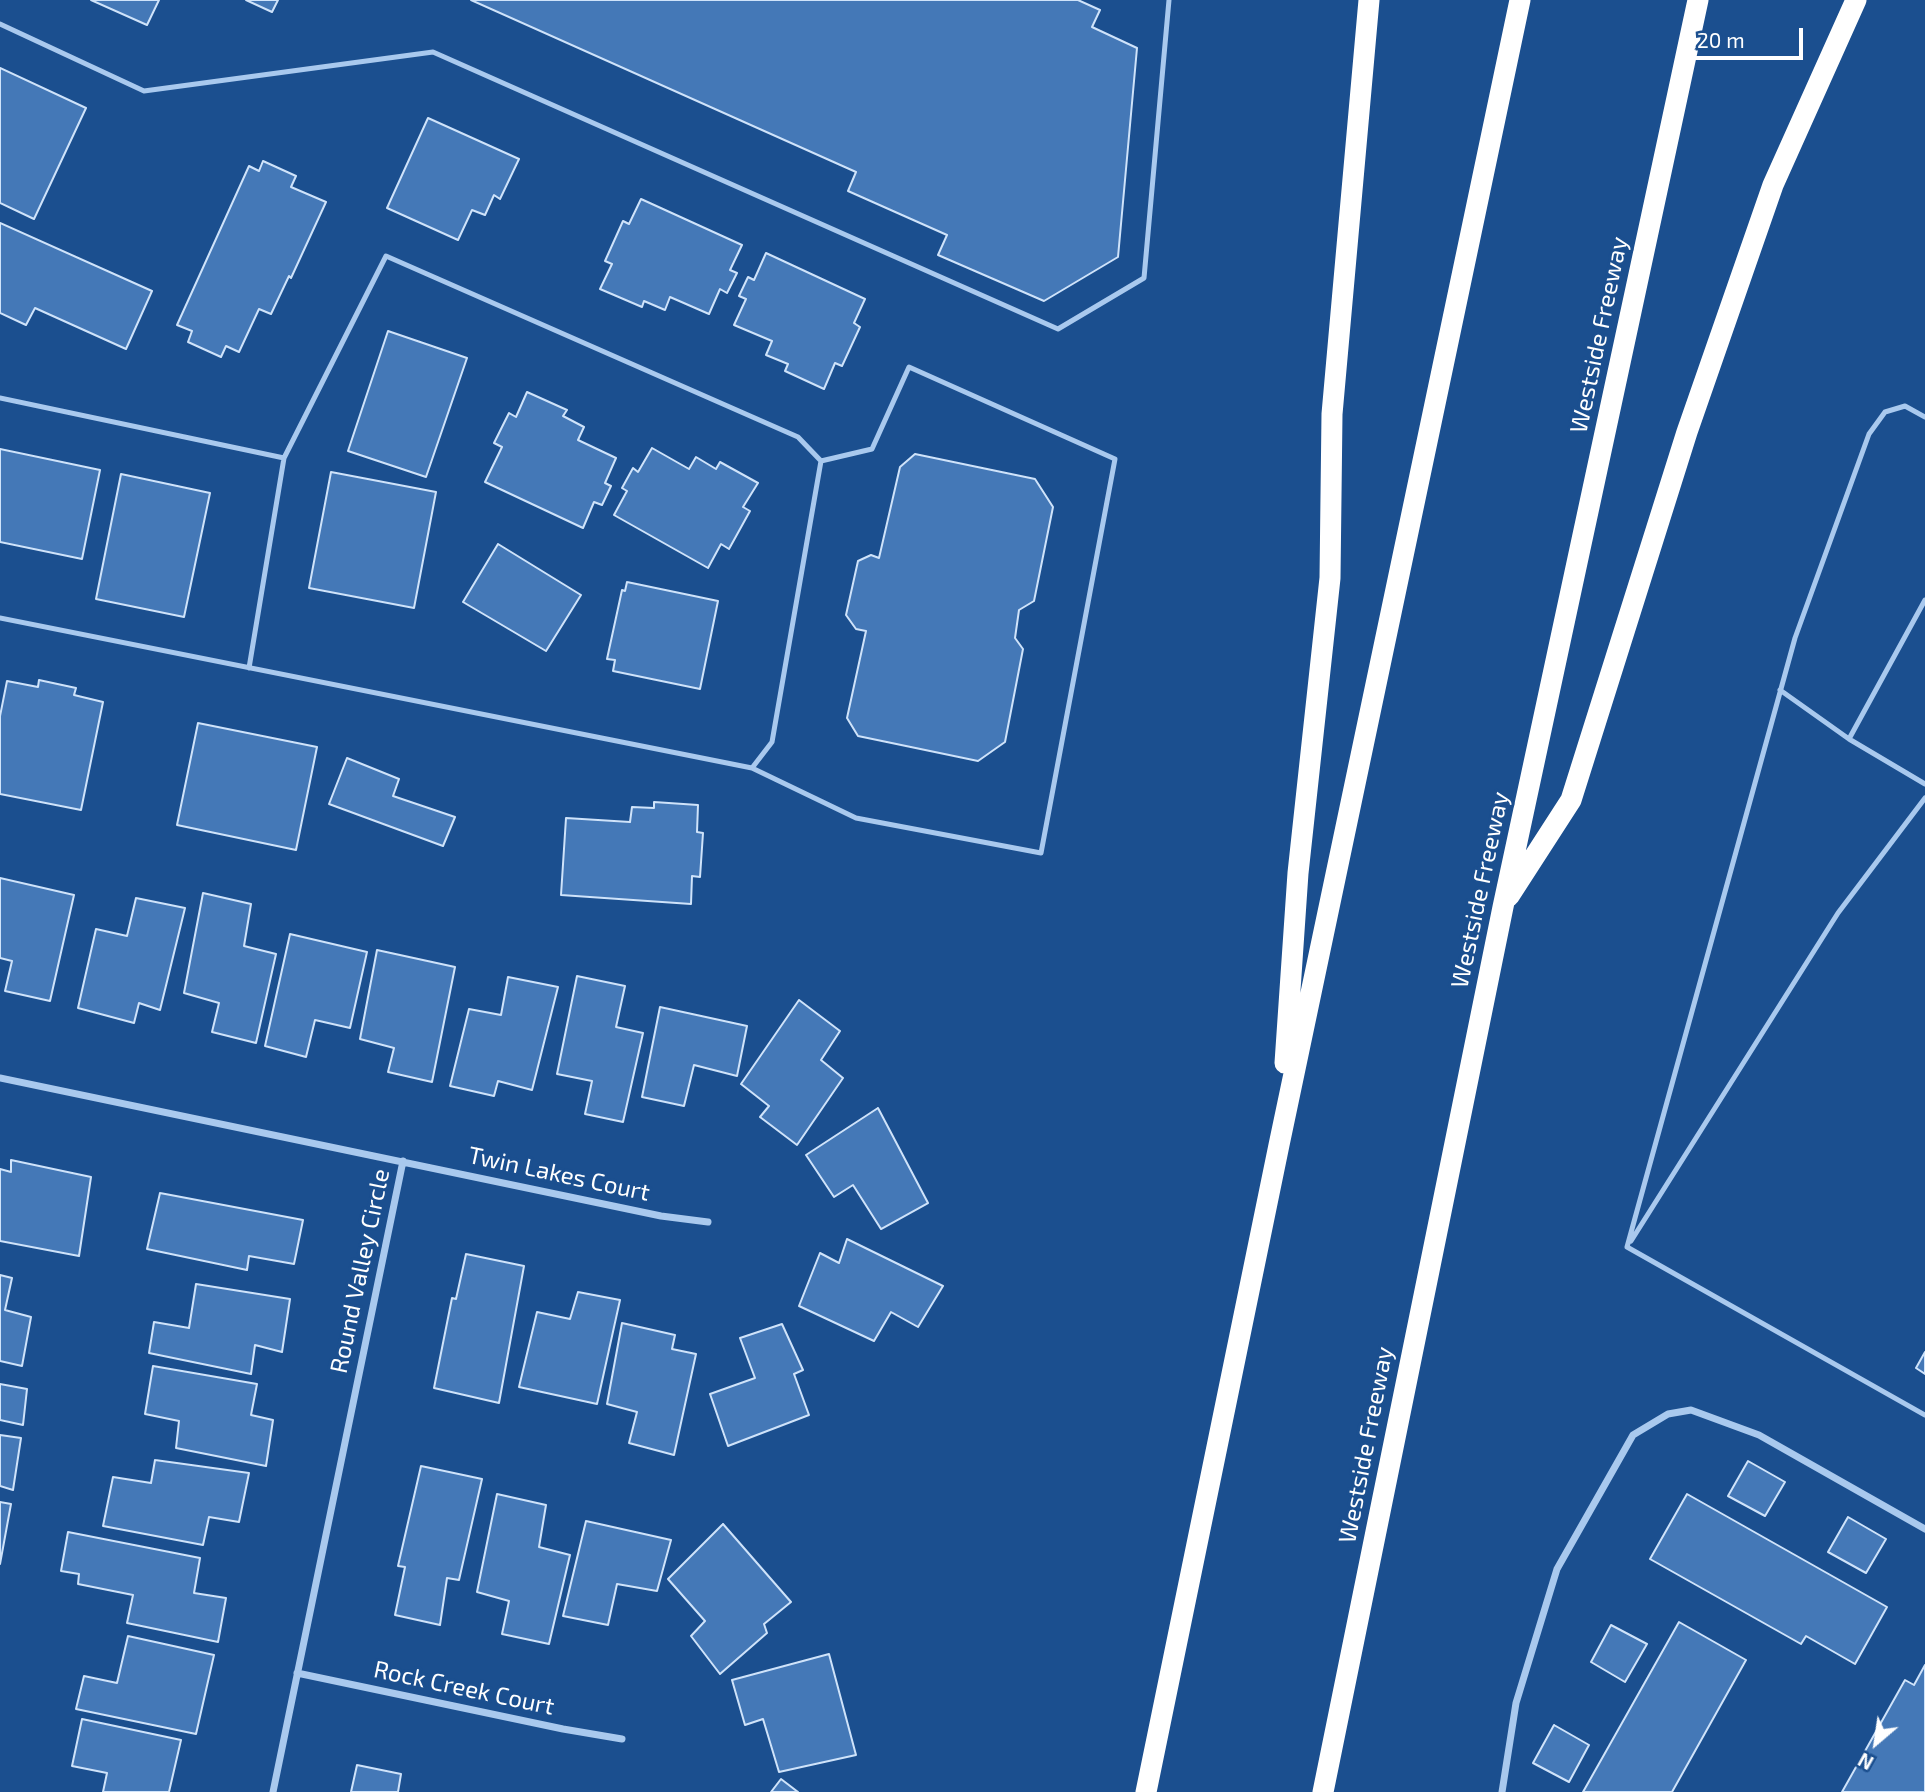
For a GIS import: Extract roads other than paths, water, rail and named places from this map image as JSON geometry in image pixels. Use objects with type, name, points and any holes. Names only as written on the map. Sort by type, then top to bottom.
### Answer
[{"type":"highway","points":[[1279,1145],[1298,873],[1330,578],[1332,415],[1369,0]]},
{"type":"highway","points":[[1146,1792],[1520,0]]},
{"type":"highway","name":"Westside Freeway","points":[[1323,1792],[1503,907],[1698,0]]},
{"type":"highway","points":[[1503,907],[1571,800],[1688,432],[1773,185],[1856,0]]},
{"type":"street","name":"Round Valley Circle","points":[[0,1078],[403,1161],[273,1792]]},
{"type":"street","name":"Twin Lakes Court","points":[[403,1161],[661,1216],[708,1223]]},
{"type":"street","points":[[1502,1792],[1516,1703],[1557,1569],[1633,1435],[1668,1414],[1691,1410],[1759,1435],[1925,1529]]},
{"type":"street","name":"Rock Creek Court","points":[[297,1673],[563,1729],[622,1738]]},
{"type":"lane","points":[[0,24],[144,91],[433,52],[1058,329],[1144,278],[1169,0]]},
{"type":"lane","points":[[249,667],[284,458],[386,256],[797,437],[821,461]]},
{"type":"lane","points":[[0,618],[752,768],[856,818],[1041,853],[1115,459],[909,367],[872,449],[821,461]]},
{"type":"lane","points":[[0,398],[284,458]]},
{"type":"lane","points":[[1627,1247],[1795,638],[1869,434],[1885,412],[1905,406],[1925,416]]},
{"type":"lane","points":[[752,768],[772,743],[821,461]]},
{"type":"lane","points":[[1849,739],[1925,600]]},
{"type":"lane","points":[[1780,690],[1849,739],[1925,784]]},
{"type":"lane","points":[[1627,1247],[1838,912],[1925,798]]},
{"type":"lane","points":[[1627,1247],[1925,1415]]}]
